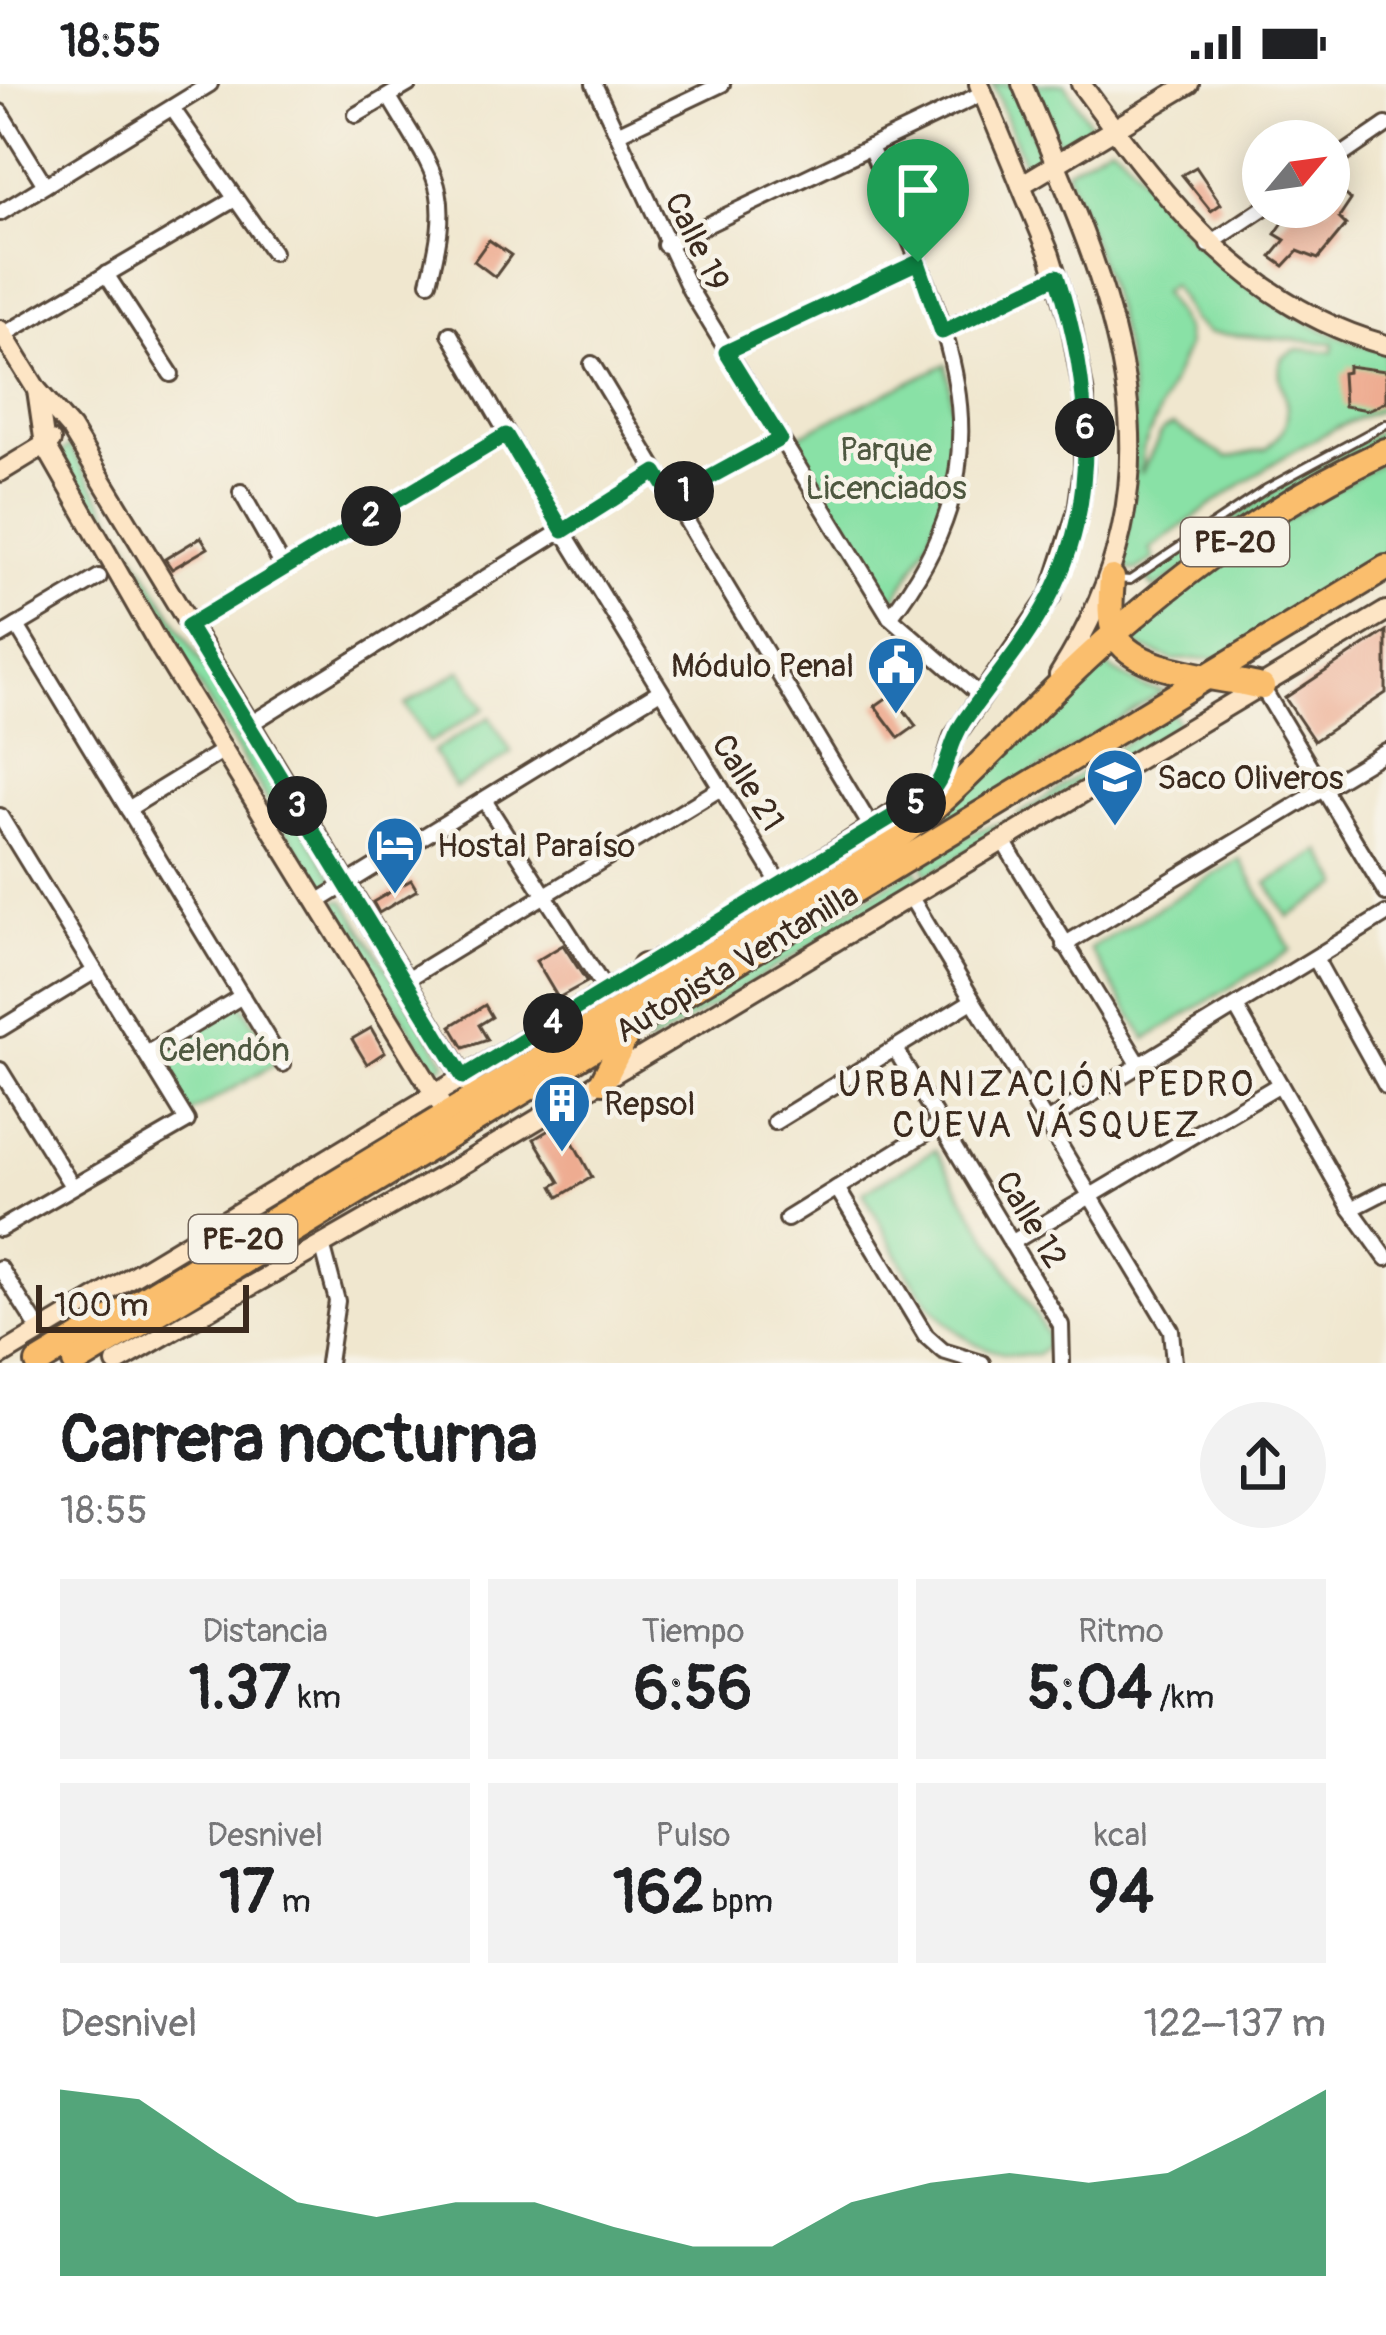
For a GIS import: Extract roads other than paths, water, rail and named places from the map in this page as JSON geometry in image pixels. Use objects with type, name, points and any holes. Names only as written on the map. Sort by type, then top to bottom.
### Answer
[{"type":"highway","name":"PE-20","points":[[476,1097],[908,831],[968,781],[1115,634],[1271,515],[1386,451]]},
{"type":"highway","name":"PE-20","points":[[476,1097],[632,1026],[1386,568]]},
{"type":"highway","points":[[1112,578],[1115,634],[1146,662],[1262,686]]},
{"type":"highway","points":[[644,968],[701,961]]},
{"type":"highway","points":[[603,1081],[632,1026]]},
{"type":"highway","name":"Autopista Ventanilla","points":[[38,1363],[476,1097]]},
{"type":"highway","name":"Autopista Ventanilla","points":[[75,1363],[447,1114]]},
{"type":"street","points":[[0,213],[211,84]]},
{"type":"street","points":[[356,116],[409,84]]},
{"type":"street","name":"Calle 19","points":[[594,84],[665,245],[890,616],[982,697]]},
{"type":"street","points":[[619,133],[722,84]]},
{"type":"street","points":[[1022,84],[1115,323],[1129,385],[1128,499],[1112,578],[1043,701]]},
{"type":"street","points":[[1081,84],[1208,245],[1273,296],[1386,345]]},
{"type":"street","points":[[1021,185],[1057,168],[1189,84]]},
{"type":"street","points":[[665,245],[981,89]]},
{"type":"street","name":"Autopista Ventanilla","points":[[0,1357],[40,1331],[476,1097],[606,991],[934,790],[954,737],[1051,596],[1078,511],[1084,395],[1071,324],[1057,276],[981,89]]},
{"type":"street","points":[[389,97],[435,175],[443,204],[443,237],[429,282]]},
{"type":"street","points":[[172,108],[273,252]]},
{"type":"street","points":[[0,112],[46,185]]},
{"type":"street","points":[[1350,150],[1386,125]]},
{"type":"street","points":[[870,147],[918,262],[960,392],[958,476],[928,562],[890,616]]},
{"type":"street","points":[[235,199],[1,332],[37,390],[71,429],[476,1097]]},
{"type":"street","points":[[1208,245],[1242,222]]},
{"type":"street","points":[[726,352],[918,262]]},
{"type":"street","points":[[106,274],[171,374]]},
{"type":"street","points":[[942,332],[1057,276]]},
{"type":"street","name":"Calle 21","points":[[450,334],[563,531],[781,886]]},
{"type":"street","points":[[592,364],[873,830]]},
{"type":"street","points":[[37,390],[45,445],[224,750],[447,1114]]},
{"type":"street","points":[[0,472],[71,429]]},
{"type":"street","points":[[188,626],[506,435]]},
{"type":"street","points":[[672,498],[780,439]]},
{"type":"street","points":[[248,726],[656,472]]},
{"type":"street","points":[[241,492],[284,568]]},
{"type":"street","points":[[0,636],[99,577]]},
{"type":"street","name":"Autopista Ventanilla","points":[[116,1363],[603,1081],[1386,611]]},
{"type":"street","points":[[17,626],[283,1064]]},
{"type":"street","points":[[1262,686],[1386,893]]},
{"type":"street","points":[[317,902],[660,691]]},
{"type":"street","points":[[128,809],[224,750]]},
{"type":"street","points":[[1064,945],[1386,751]]},
{"type":"street","points":[[404,981],[722,788]]},
{"type":"street","points":[[484,800],[606,991]]},
{"type":"street","points":[[0,816],[187,1120],[0,1228]]},
{"type":"street","points":[[0,849],[14,840]]},
{"type":"street","points":[[1003,841],[1138,1064]]},
{"type":"street","points":[[910,896],[1171,1330],[1174,1363]]},
{"type":"street","points":[[1048,1121],[1386,914]]},
{"type":"street","points":[[1315,958],[1386,1086]]},
{"type":"street","points":[[0,1029],[95,971]]},
{"type":"street","points":[[146,1054],[242,995]]},
{"type":"street","points":[[775,1122],[972,1000]]},
{"type":"street","points":[[1236,1007],[1351,1209],[1386,1258]]},
{"type":"street","name":"Calle 12","points":[[895,1049],[1061,1325],[1062,1363]]},
{"type":"street","points":[[0,1070],[72,1186]]},
{"type":"street","points":[[1012,1244],[1280,1084]]},
{"type":"street","points":[[787,1219],[939,1125]]},
{"type":"street","points":[[837,1188],[926,1336],[943,1352],[982,1363]]},
{"type":"street","points":[[1351,1209],[1386,1191]]},
{"type":"street","points":[[322,1244],[338,1300],[328,1363]]},
{"type":"street","points":[[0,1268],[40,1331]]},
{"type":"lane","points":[[1112,578],[1130,580],[1266,489],[1386,424]]},
{"type":"place","name":"Módulo Penal","points":[[896,716]]},
{"type":"place","name":"Saco Oliveros","points":[[1115,828]]},
{"type":"place","name":"Hostal Paraíso","points":[[395,896]]},
{"type":"place","name":"Repsol","points":[[562,1154]]},
{"type":"district","name":"URBANIZACIÓN PEDRO CUEVA VÁSQUEZ","points":[[1047,1104]]},
{"type":"park label","name":"Parque Licenciados","points":[[886,468]]},
{"type":"park label","name":"Celendón","points":[[224,1049]]}]
